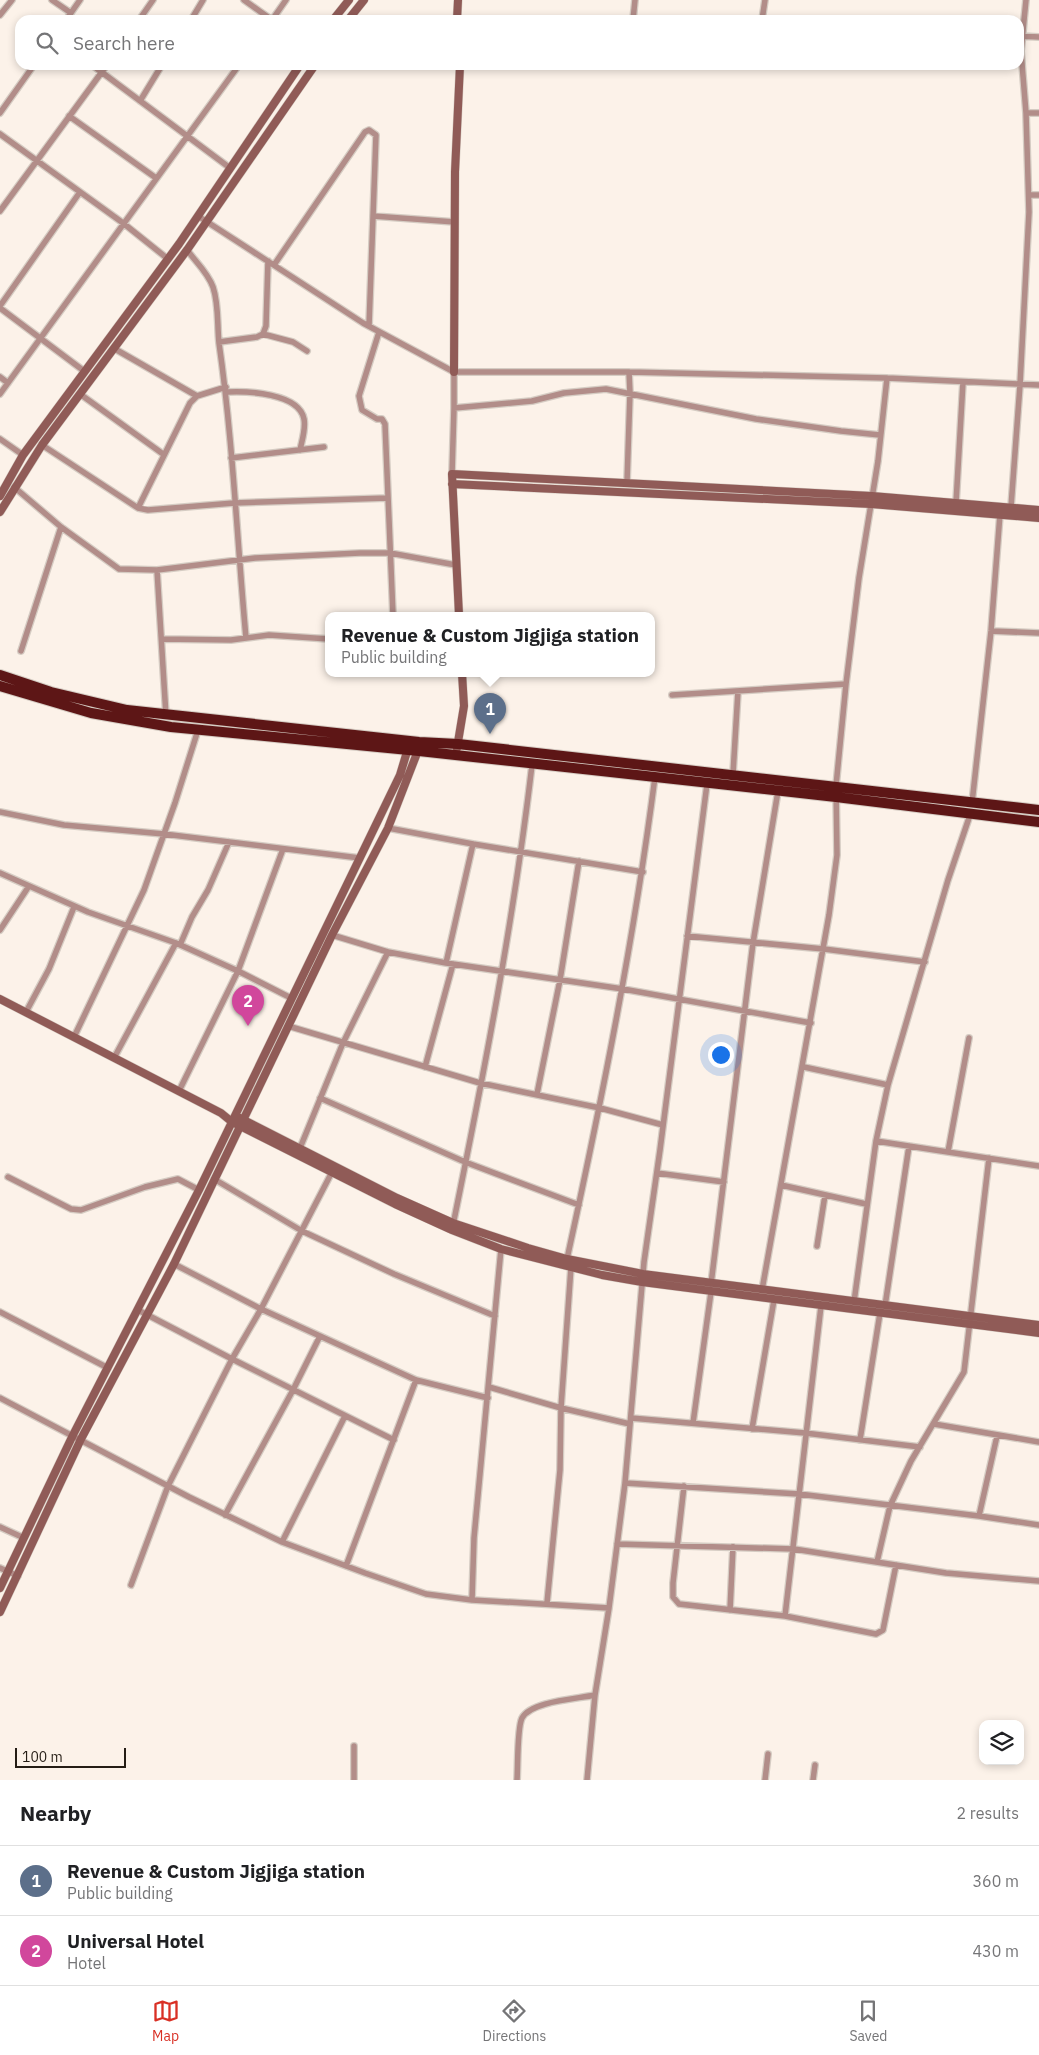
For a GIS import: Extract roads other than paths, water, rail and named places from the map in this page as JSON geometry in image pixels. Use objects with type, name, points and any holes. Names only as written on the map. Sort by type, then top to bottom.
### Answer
[{"type":"highway","points":[[0,675],[51,692],[102,705],[166,716],[414,746],[455,755],[778,791],[836,792],[1039,810]]},
{"type":"highway","points":[[0,686],[90,714],[126,721],[198,730],[414,746],[458,744],[733,774],[970,815],[1039,822]]},
{"type":"main road","points":[[338,15],[349,0]]},
{"type":"main road","points":[[352,15],[364,0]]},
{"type":"main road","points":[[457,15],[458,0]]},
{"type":"main road","points":[[0,496],[23,455],[168,259],[297,70]]},
{"type":"main road","points":[[0,512],[42,445],[115,350],[313,70]]},
{"type":"main road","points":[[454,372],[455,222],[460,70]]},
{"type":"main road","points":[[459,612],[452,474],[872,496],[1039,510]]},
{"type":"main road","points":[[452,484],[871,504],[1039,518]]},
{"type":"main road","points":[[455,755],[464,706],[462,677]]},
{"type":"main road","points":[[0,1612],[82,1439],[174,1264],[332,935],[388,828],[414,746]]},
{"type":"main road","points":[[0,1588],[73,1435],[200,1190],[290,998],[414,746]]},
{"type":"main road","points":[[0,999],[395,1204],[452,1226],[567,1259],[643,1278]]},
{"type":"main road","points":[[242,1123],[300,1148],[452,1226],[502,1249],[571,1268],[821,1306],[880,1313],[1039,1325]]},
{"type":"main road","points":[[711,1288],[762,1290],[884,1306],[1039,1333]]},
{"type":"street","points":[[0,15],[12,0]]},
{"type":"street","points":[[52,0],[71,13],[80,0]]},
{"type":"street","points":[[142,15],[153,0]]},
{"type":"street","points":[[193,15],[203,0]]},
{"type":"street","points":[[244,0],[265,15]]},
{"type":"street","points":[[276,15],[286,0]]},
{"type":"street","points":[[633,15],[634,0]]},
{"type":"street","points":[[763,15],[765,0]]},
{"type":"street","points":[[1024,15],[1026,0]]},
{"type":"street","points":[[1024,36],[1039,37]]},
{"type":"street","points":[[0,113],[30,70]]},
{"type":"street","points":[[98,70],[230,168]]},
{"type":"street","points":[[140,101],[159,70]]},
{"type":"street","points":[[0,394],[235,70]]},
{"type":"street","points":[[1011,507],[1020,385],[1029,195],[1023,70]]},
{"type":"street","points":[[0,211],[101,72]]},
{"type":"street","points":[[1026,113],[1039,113]]},
{"type":"street","points":[[69,116],[156,178]]},
{"type":"street","points":[[263,334],[266,326],[271,263],[365,132],[369,130],[376,135],[368,326]]},
{"type":"street","points":[[0,134],[123,223],[168,259]]},
{"type":"street","points":[[80,192],[0,307],[84,371]]},
{"type":"street","points":[[1029,195],[1039,195]]},
{"type":"street","points":[[198,216],[368,326],[454,372],[629,372],[887,378],[1039,385]]},
{"type":"street","points":[[373,216],[455,222]]},
{"type":"street","points":[[186,250],[212,286],[216,297],[219,342],[226,389],[238,560],[246,638]]},
{"type":"street","points":[[380,332],[359,396],[362,410],[377,419],[382,419],[385,424],[393,612]]},
{"type":"street","points":[[219,342],[257,337],[263,334],[293,342],[306,351]]},
{"type":"street","points":[[115,350],[197,396]]},
{"type":"street","points":[[452,474],[454,372]]},
{"type":"street","points":[[627,482],[629,372]]},
{"type":"street","points":[[0,377],[8,383]]},
{"type":"street","points":[[762,1290],[804,1067],[824,949],[837,855],[836,792],[846,684],[858,578],[871,504],[887,378]]},
{"type":"street","points":[[956,502],[963,382]]},
{"type":"street","points":[[138,508],[163,454],[190,403],[197,396],[226,389],[277,396],[298,408],[304,417],[305,430],[300,450]]},
{"type":"street","points":[[454,408],[532,401],[564,393],[606,389],[756,419],[841,432],[880,435]]},
{"type":"street","points":[[80,394],[163,454]]},
{"type":"street","points":[[0,439],[23,455]]},
{"type":"street","points":[[42,445],[138,508],[148,510],[234,503],[388,498]]},
{"type":"street","points":[[231,458],[324,447]]},
{"type":"street","points":[[14,487],[61,527],[119,570],[157,570],[238,560],[360,553],[390,553],[456,565]]},
{"type":"street","points":[[972,804],[991,631],[1000,514]]},
{"type":"street","points":[[21,651],[61,527]]},
{"type":"street","points":[[157,570],[166,716]]},
{"type":"street","points":[[991,631],[1039,633]]},
{"type":"street","points":[[162,638],[206,640],[269,635],[325,639]]},
{"type":"street","points":[[672,695],[846,684]]},
{"type":"street","points":[[733,774],[738,691]]},
{"type":"street","points":[[74,1037],[144,890],[198,730]]},
{"type":"street","points":[[452,1226],[502,970],[522,851],[532,765]]},
{"type":"street","points":[[567,1259],[600,1108],[623,989],[643,872],[655,778]]},
{"type":"street","points":[[587,1780],[595,1696],[609,1608],[631,1421],[643,1278],[706,784]]},
{"type":"street","points":[[693,1423],[753,943],[778,791]]},
{"type":"street","points":[[0,812],[64,825],[164,834],[360,858]]},
{"type":"street","points":[[854,1302],[866,1204],[876,1141],[888,1085],[948,880],[970,815]]},
{"type":"street","points":[[388,828],[643,872]]},
{"type":"street","points":[[114,1058],[208,890],[229,842]]},
{"type":"street","points":[[426,1067],[450,964],[473,844]]},
{"type":"street","points":[[179,1091],[238,971],[284,849]]},
{"type":"street","points":[[537,1094],[560,980],[579,861]]},
{"type":"street","points":[[0,873],[74,907],[178,944],[238,971],[290,998]]},
{"type":"street","points":[[0,930],[29,886]]},
{"type":"street","points":[[26,1012],[49,969],[74,907]]},
{"type":"street","points":[[332,935],[388,952],[450,964],[623,989],[811,1023]]},
{"type":"street","points":[[687,936],[824,949],[925,962]]},
{"type":"street","points":[[300,1148],[343,1043],[388,952]]},
{"type":"street","points":[[288,1026],[480,1083],[600,1108],[663,1125]]},
{"type":"street","points":[[948,1152],[969,1038]]},
{"type":"street","points":[[804,1067],[888,1085]]},
{"type":"street","points":[[320,1098],[464,1162],[579,1204]]},
{"type":"street","points":[[876,1141],[1039,1166]]},
{"type":"street","points":[[884,1306],[909,1146]]},
{"type":"street","points":[[877,1562],[890,1506],[920,1447],[964,1372],[989,1158]]},
{"type":"street","points":[[131,1585],[168,1486],[232,1359],[261,1309],[332,1172]]},
{"type":"street","points":[[657,1172],[724,1182]]},
{"type":"street","points":[[8,1177],[71,1209],[81,1210],[145,1187],[178,1179],[200,1190]]},
{"type":"street","points":[[214,1179],[302,1231],[394,1274],[495,1316]]},
{"type":"street","points":[[781,1185],[866,1204]]},
{"type":"street","points":[[817,1246],[825,1195]]},
{"type":"street","points":[[472,1600],[474,1538],[502,1249]]},
{"type":"street","points":[[174,1264],[261,1309],[416,1380],[488,1398]]},
{"type":"street","points":[[547,1603],[560,1470],[561,1408],[571,1268]]},
{"type":"street","points":[[752,1429],[774,1300]]},
{"type":"street","points":[[785,1616],[821,1306]]},
{"type":"street","points":[[138,1310],[394,1440]]},
{"type":"street","points":[[0,1312],[108,1368]]},
{"type":"street","points":[[860,1440],[880,1313]]},
{"type":"street","points":[[225,1515],[320,1336]]},
{"type":"street","points":[[346,1566],[416,1380]]},
{"type":"street","points":[[489,1387],[561,1408],[631,1421],[693,1423],[805,1433],[920,1447]]},
{"type":"street","points":[[0,1398],[82,1439],[168,1486],[282,1542],[426,1594],[472,1600],[609,1608]]},
{"type":"street","points":[[282,1542],[345,1416]]},
{"type":"street","points":[[934,1424],[1039,1442]]},
{"type":"street","points":[[979,1516],[997,1436]]},
{"type":"street","points":[[624,1483],[799,1494],[1039,1525]]},
{"type":"street","points":[[684,1486],[673,1597],[679,1604],[785,1616],[876,1634],[883,1630],[896,1565]]},
{"type":"street","points":[[0,1527],[24,1538]]},
{"type":"street","points":[[616,1544],[794,1549],[946,1573],[1039,1581]]},
{"type":"street","points":[[730,1610],[733,1547]]},
{"type":"street","points":[[0,1568],[18,1576]]},
{"type":"street","points":[[517,1780],[521,1719],[528,1710],[538,1706],[595,1696]]},
{"type":"street","points":[[354,1746],[354,1780]]},
{"type":"street","points":[[765,1780],[768,1754]]},
{"type":"street","points":[[814,1780],[815,1765]]},
{"type":"place","name":"Revenue & Custom Jigjiga station","points":[[490,734]]},
{"type":"place","name":"Universal Hotel","points":[[248,1026]]}]
